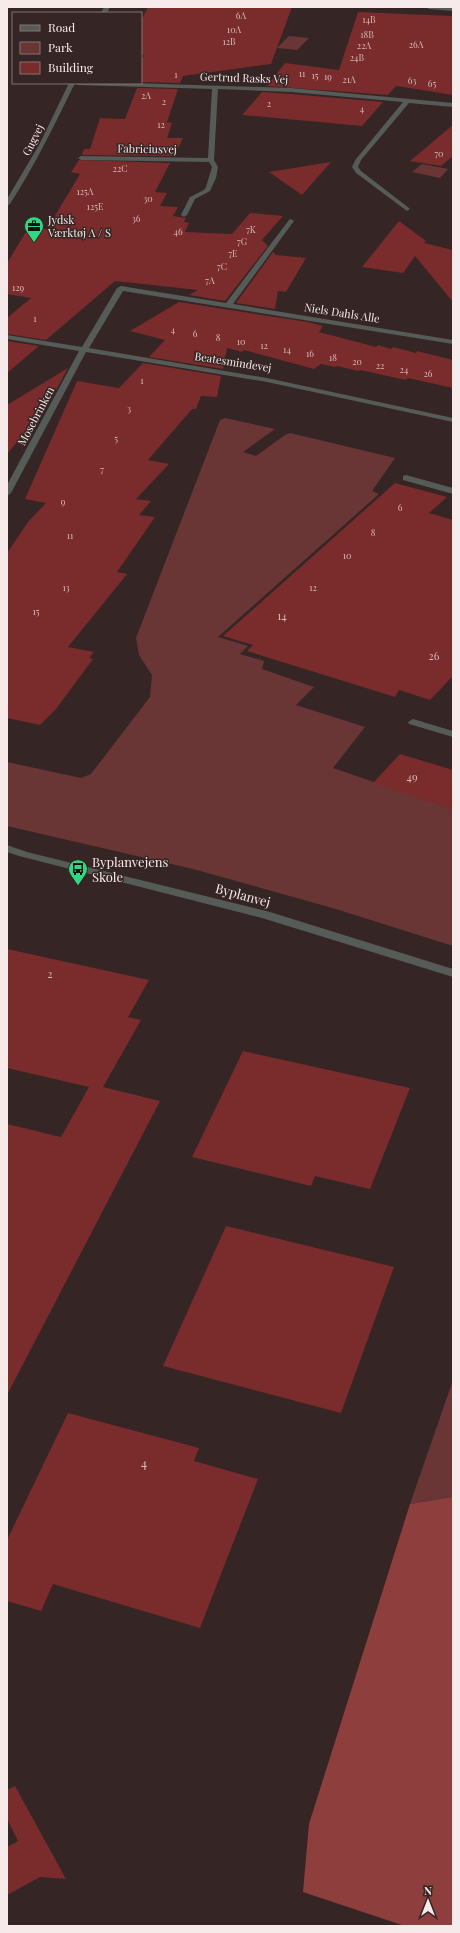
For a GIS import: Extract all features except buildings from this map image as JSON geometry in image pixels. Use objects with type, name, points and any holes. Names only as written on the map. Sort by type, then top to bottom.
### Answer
[{"type":"street","points":[[429,7],[453,9]]},
{"type":"street","name":"Gugvej","points":[[7,204],[44,143],[72,84]]},
{"type":"street","name":"Gertrud Rasks Vej","points":[[112,84],[291,90],[453,105]]},
{"type":"street","points":[[184,215],[192,198],[207,191],[213,178],[215,167],[211,160],[215,87]]},
{"type":"street","points":[[407,209],[358,172],[355,167],[358,160],[408,100]]},
{"type":"street","name":"Fabriciusvej","points":[[81,158],[211,160]]},
{"type":"street","points":[[228,306],[292,221]]},
{"type":"street","name":"Niels Dahls Alle","points":[[84,350],[121,288],[453,342]]},
{"type":"street","name":"Beatesmindevej","points":[[7,337],[267,380],[453,420]]},
{"type":"street","name":"Mosebrinken","points":[[7,493],[84,350]]},
{"type":"street","points":[[406,478],[453,491]]},
{"type":"street","points":[[413,722],[453,734]]},
{"type":"street","name":"Byplanvej","points":[[7,848],[24,854],[266,915],[453,973]]},
{"type":"street","name":"Byplanvej","points":[[7,853],[24,854]]},
{"type":"green space","points":[[289,36],[309,38],[297,50],[277,48]]},
{"type":"green space","points":[[422,164],[448,169],[440,178],[412,172]]},
{"type":"green space","points":[[225,418],[275,429],[243,452],[256,456],[290,433],[395,458],[372,491],[379,494],[218,637],[248,646],[240,654],[264,661],[262,669],[314,687],[296,705],[365,727],[333,768],[453,809],[453,946],[336,909],[193,869],[7,826],[7,762],[81,778],[91,774],[150,697],[152,675],[139,655],[136,638],[220,420]]},
{"type":"green space","points":[[453,1380],[453,1497],[410,1504]]},
{"type":"shaded area","points":[[453,1497],[453,1926],[405,1926],[303,1892],[309,1824],[410,1504]]},
{"type":"place","name":"Jydsk Værktøj A / S","points":[[34,243]]},
{"type":"place","name":"Byplanvejens Skole","points":[[78,886]]}]
